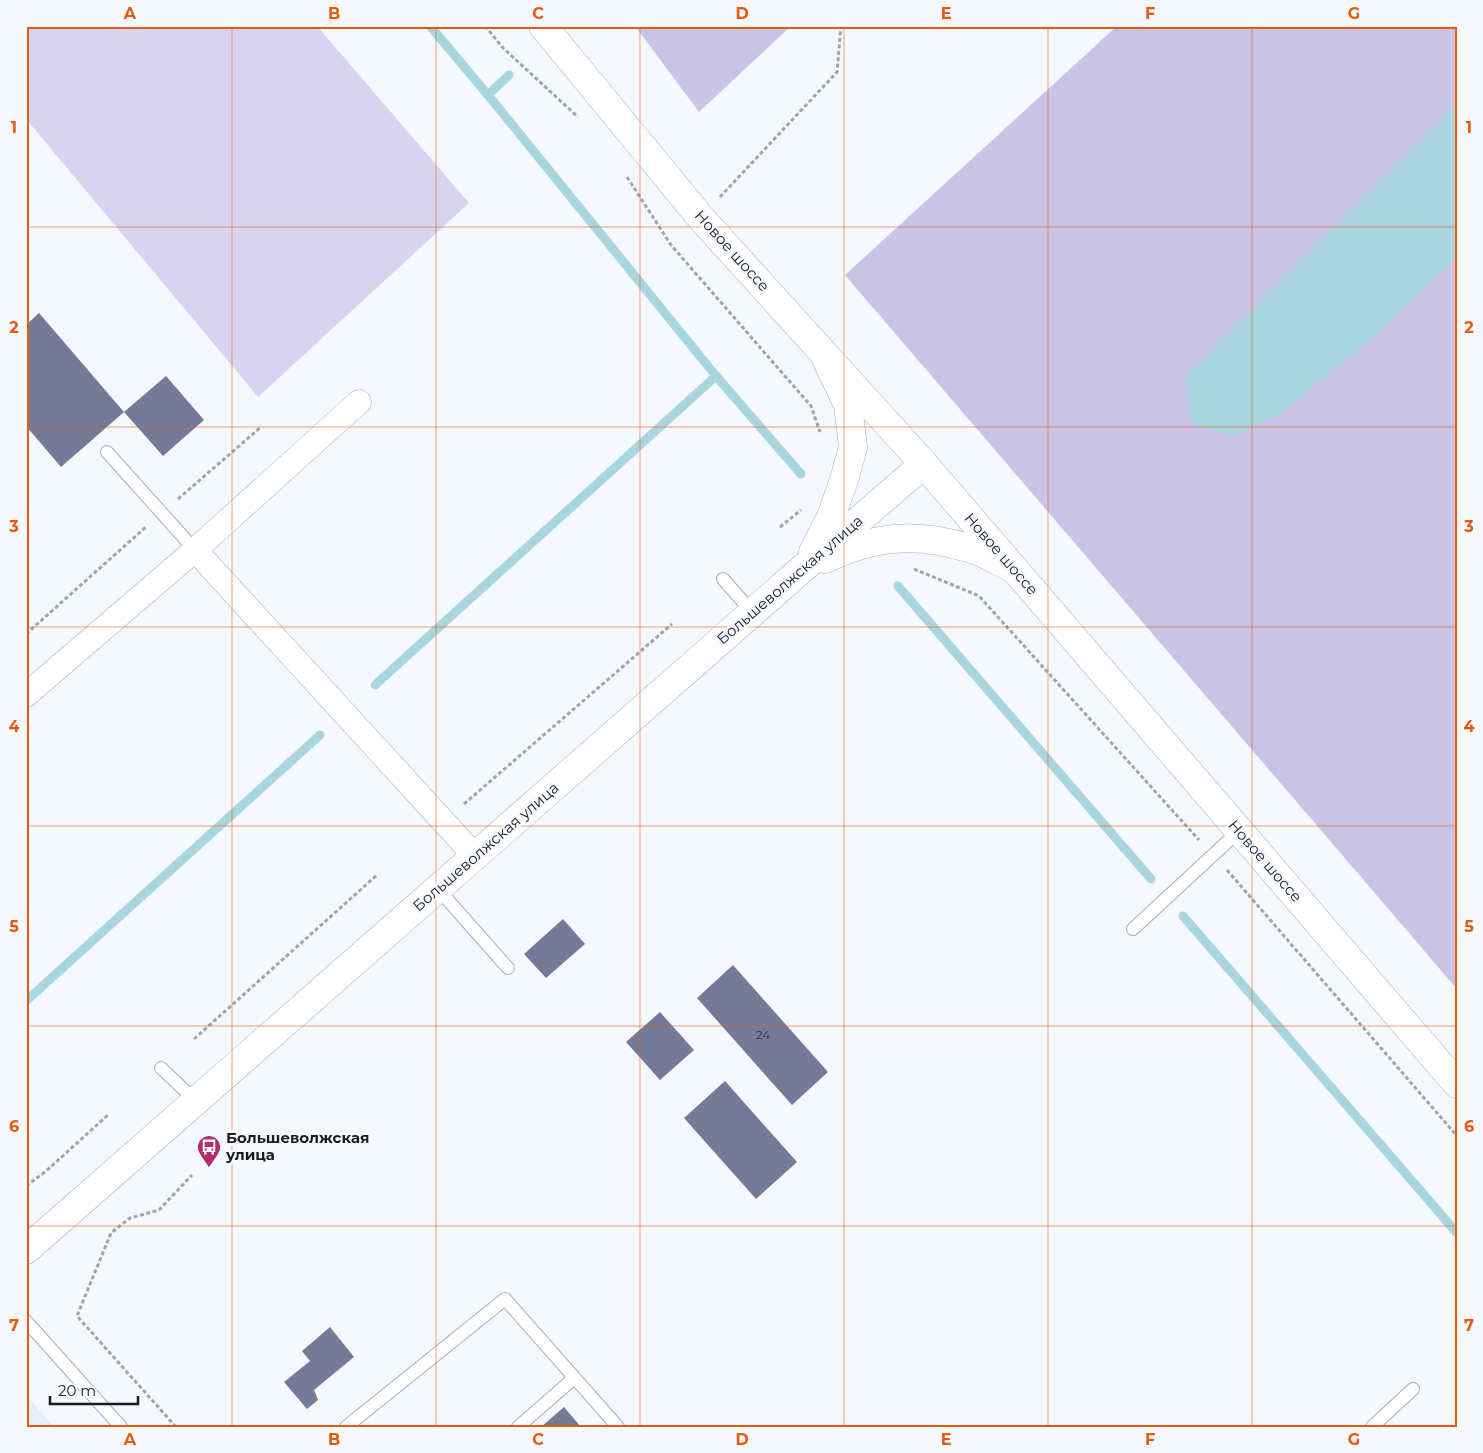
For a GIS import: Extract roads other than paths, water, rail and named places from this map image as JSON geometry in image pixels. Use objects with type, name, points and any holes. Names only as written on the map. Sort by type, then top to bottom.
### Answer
[{"type":"main road","name":"Новое шоссе","points":[[542,26],[701,218],[924,464],[1457,1084]]},
{"type":"main road","points":[[801,570],[818,544],[831,517],[853,447],[848,405],[824,352]]},
{"type":"main road","name":"Большеволжская улица","points":[[26,1250],[752,612],[924,464]]},
{"type":"main road","points":[[801,570],[858,545],[891,538],[927,538],[969,548],[1014,569]]},
{"type":"street","points":[[26,695],[195,550],[359,402]]},
{"type":"street","points":[[195,550],[475,856]]},
{"type":"lane","points":[[107,452],[195,550]]},
{"type":"lane","points":[[723,579],[752,612]]},
{"type":"lane","points":[[1133,929],[1239,831]]},
{"type":"lane","points":[[438,889],[508,968]]},
{"type":"lane","points":[[161,1068],[196,1101]]},
{"type":"lane","points":[[346,1427],[505,1299],[618,1427]]},
{"type":"lane","points":[[26,1321],[121,1427]]},
{"type":"lane","points":[[518,1427],[573,1379]]},
{"type":"lane","points":[[1372,1427],[1413,1389]]},
{"type":"water","points":[[1457,103],[1457,257],[1374,336],[1285,410],[1237,436],[1192,426],[1185,377]]},
{"type":"waterway","points":[[430,26],[716,376],[801,474]]},
{"type":"waterway","points":[[488,95],[509,75]]},
{"type":"waterway","points":[[375,685],[716,376]]},
{"type":"waterway","points":[[898,586],[1151,879]]},
{"type":"waterway","points":[[26,1001],[320,735]]},
{"type":"waterway","points":[[1183,916],[1457,1233]]},
{"type":"place","name":"Большеволжская улица","points":[[209,1168]]}]
